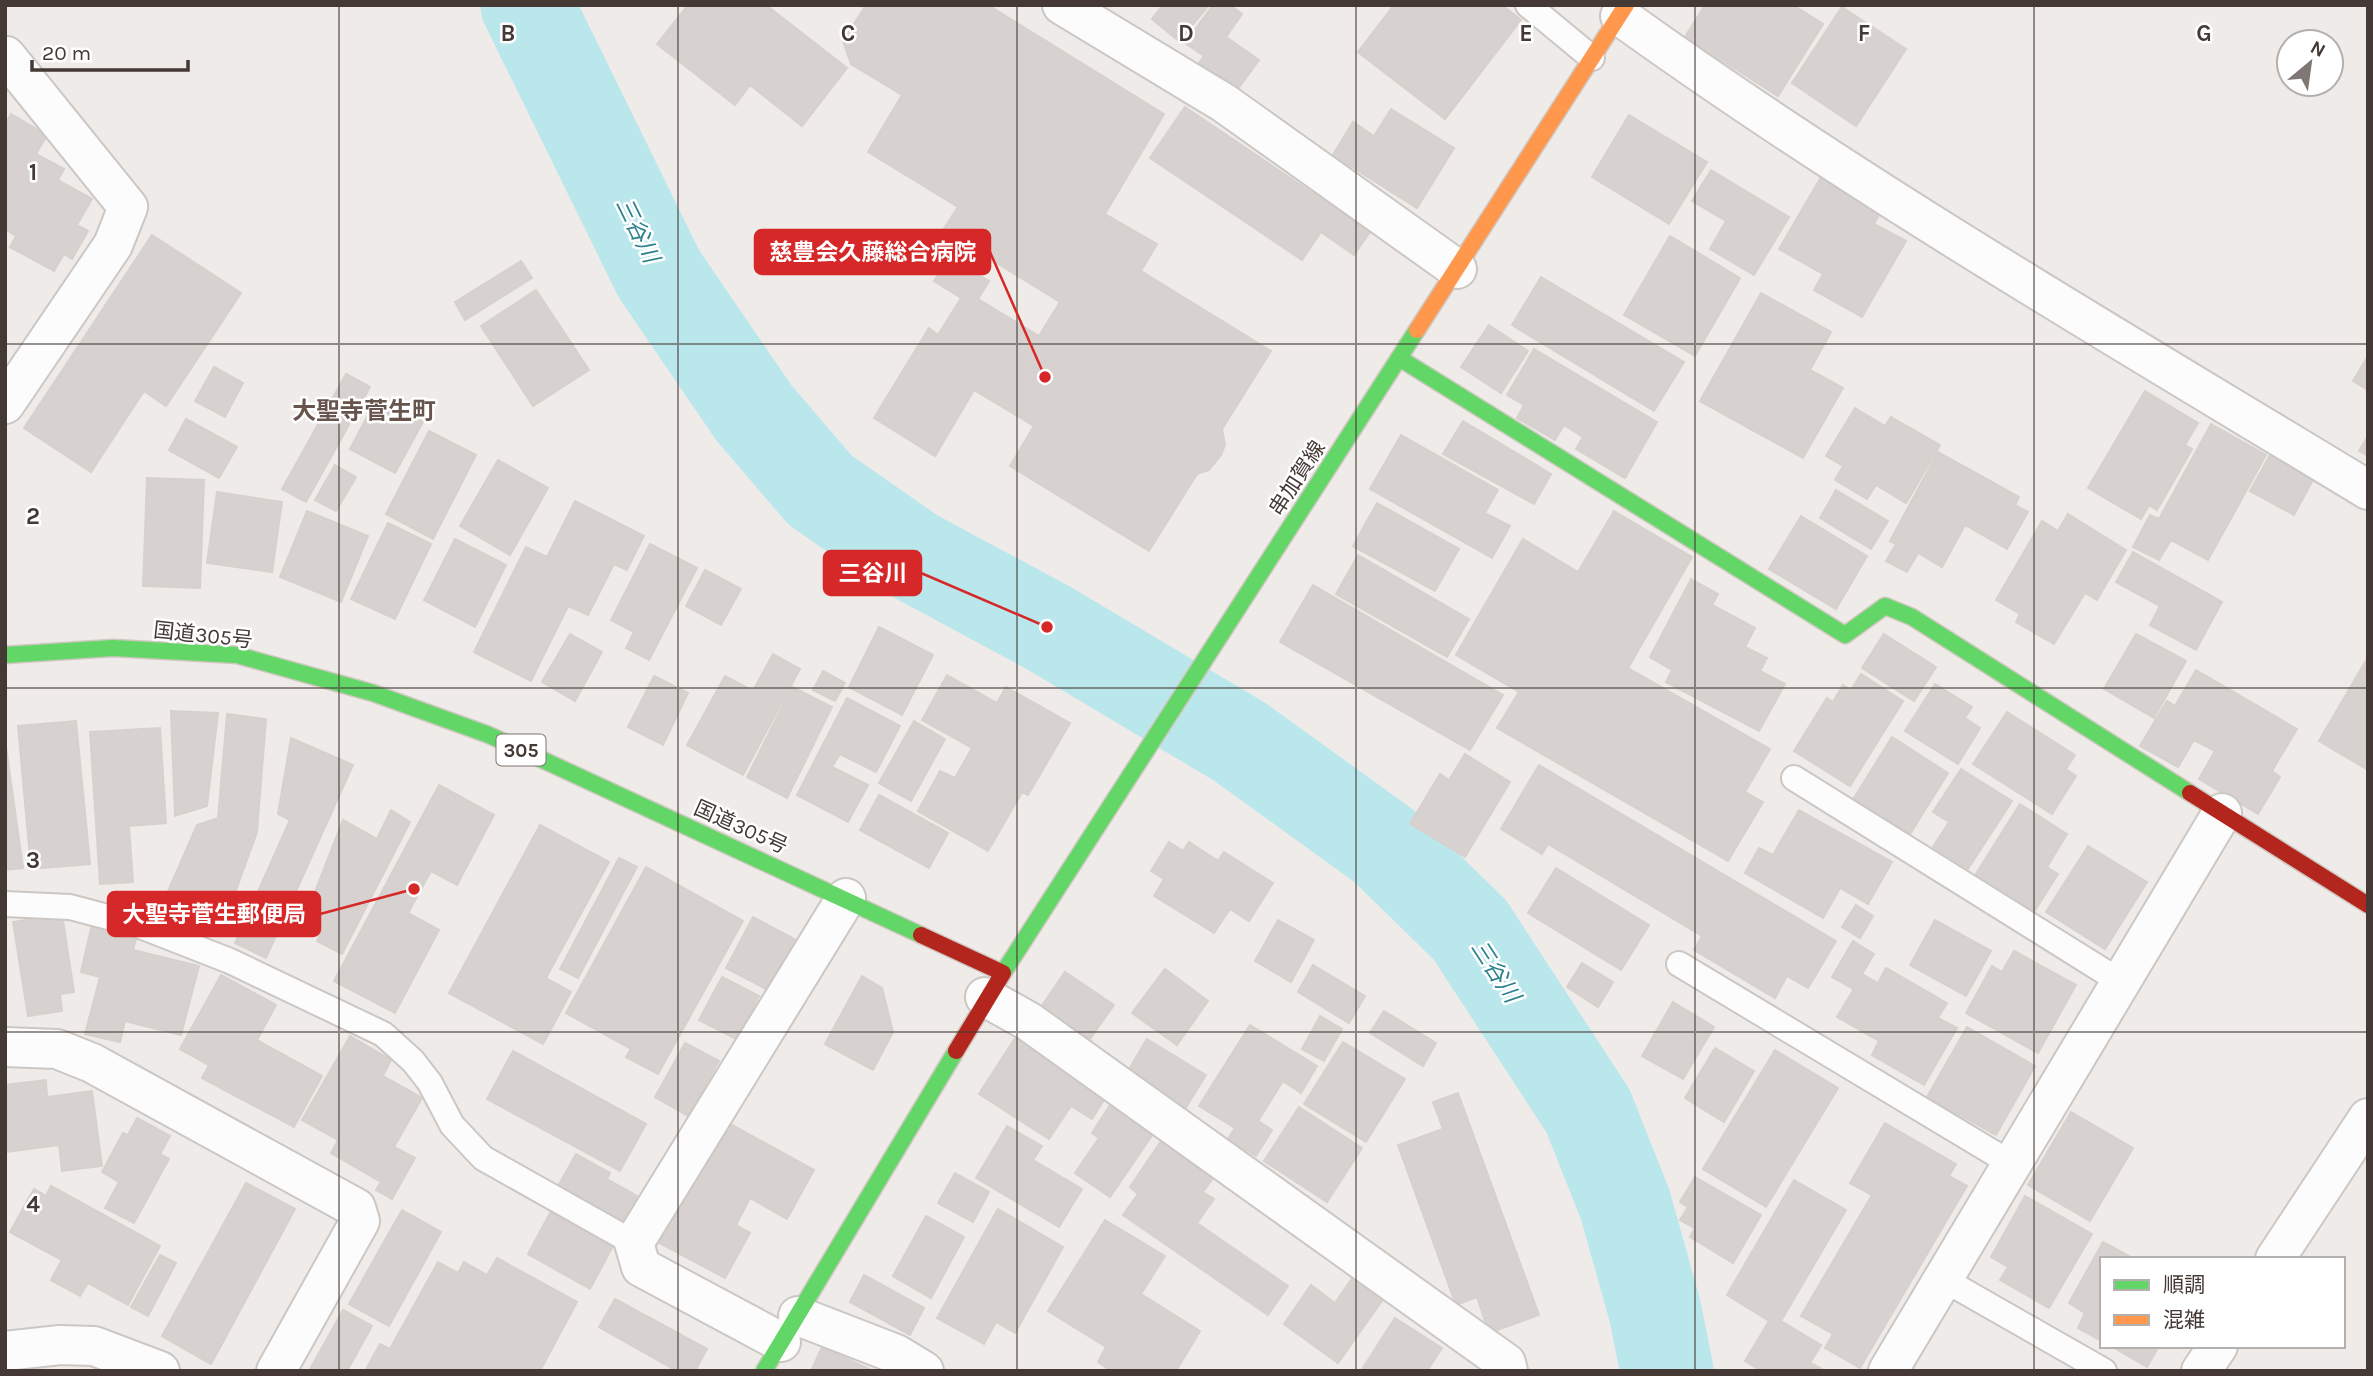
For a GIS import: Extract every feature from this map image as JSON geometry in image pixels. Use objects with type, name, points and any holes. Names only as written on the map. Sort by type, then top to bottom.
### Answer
[{"type":"main road","name":"串加賀線","points":[[994,985],[1623,10]]},
{"type":"main road","points":[[1399,358],[1845,635],[1885,606],[1912,617],[2368,905]]},
{"type":"main road","name":"国道305号","points":[[5,655],[113,648],[237,656],[373,693],[489,735],[846,898],[994,985]]},
{"type":"main road","points":[[781,1343],[994,985]]},
{"type":"street","points":[[1069,6],[1224,103],[1457,269]]},
{"type":"street","points":[[1623,10],[1716,85],[2016,277],[2368,490]]},
{"type":"street","points":[[5,404],[106,256],[128,207],[6,56]]},
{"type":"street","points":[[1888,1371],[2222,813]]},
{"type":"street","points":[[846,898],[634,1244],[641,1267],[781,1343],[896,1354],[924,1371]]},
{"type":"street","points":[[994,985],[1028,1021],[1506,1363],[1508,1371]]},
{"type":"street","points":[[5,1046],[57,1049],[92,1063],[356,1208],[360,1221],[275,1371]]},
{"type":"street","points":[[2276,1257],[2368,1118]]},
{"type":"street","points":[[5,1351],[60,1345],[94,1346],[160,1371]]},
{"type":"street","points":[[2202,1371],[2217,1348]]},
{"type":"lane","points":[[1528,5],[1592,58]]},
{"type":"lane","points":[[1794,778],[2121,982]]},
{"type":"lane","points":[[5,904],[70,907],[138,925],[230,961],[383,1034],[413,1061],[430,1083],[452,1125],[483,1158],[634,1244]]},
{"type":"lane","points":[[1679,964],[2012,1164]]},
{"type":"lane","points":[[1943,1279],[2104,1371]]},
{"type":"building","points":[[688,5],[766,5],[847,68],[802,126],[750,85],[735,105],[657,44]]},
{"type":"building","points":[[866,5],[988,5],[1164,114],[1105,214],[1157,244],[1141,271],[1271,351],[1222,429],[1225,445],[1221,455],[1209,470],[1197,474],[1149,551],[1010,466],[1034,426],[974,390],[935,456],[874,418],[929,328],[938,335],[961,298],[934,281],[949,257],[989,281],[978,299],[1039,336],[1060,302],[943,230],[958,207],[868,152],[902,95],[851,64],[843,41]]},
{"type":"building","points":[[1163,5],[1209,5],[1179,41],[1152,19]]},
{"type":"building","points":[[1213,5],[1230,5],[1242,14],[1226,37],[1259,60],[1235,93],[1197,66],[1204,56],[1185,43]]},
{"type":"building","points":[[1394,5],[1502,5],[1521,20],[1445,119],[1358,52]]},
{"type":"building","points":[[1705,5],[1793,5],[1823,24],[1778,96],[1685,37]]},
{"type":"building","points":[[1842,7],[1906,49],[1856,126],[1792,83]]},
{"type":"building","points":[[1185,107],[1370,232],[1354,255],[1321,232],[1302,260],[1150,158]]},
{"type":"building","points":[[1391,109],[1454,148],[1417,208],[1333,155],[1353,122],[1374,136]]},
{"type":"building","points":[[11,114],[47,135],[36,154],[64,169],[58,180],[92,199],[77,225],[88,231],[72,259],[64,254],[54,271],[10,247],[16,236],[5,229],[5,125]]},
{"type":"building","points":[[1629,115],[1707,162],[1669,224],[1592,177]]},
{"type":"building","points":[[1711,170],[1789,217],[1754,275],[1710,249],[1726,221],[1692,201]]},
{"type":"building","points":[[1821,177],[1881,211],[1874,224],[1906,241],[1862,317],[1814,290],[1823,274],[1779,249]]},
{"type":"building","points":[[152,235],[241,293],[166,406],[144,391],[91,472],[24,428]]},
{"type":"building","points":[[1670,236],[1740,278],[1695,356],[1624,315]]},
{"type":"building","points":[[521,261],[532,278],[465,320],[455,302]]},
{"type":"building","points":[[1541,277],[1684,362],[1654,411],[1512,325]]},
{"type":"building","points":[[536,290],[589,370],[533,406],[481,326]]},
{"type":"building","points":[[1761,293],[1831,332],[1810,370],[1843,388],[1803,458],[1700,401]]},
{"type":"building","points":[[1489,325],[1528,351],[1501,393],[1461,367]]},
{"type":"building","points":[[1534,349],[1657,422],[1625,478],[1576,449],[1583,437],[1564,425],[1555,440],[1517,418],[1524,405],[1507,395]]},
{"type":"building","points":[[2368,356],[2368,390],[2353,381]]},
{"type":"building","points":[[214,367],[243,383],[225,417],[195,401]]},
{"type":"building","points":[[346,374],[370,387],[306,502],[282,489]]},
{"type":"building","points":[[2145,391],[2198,423],[2185,445],[2192,449],[2157,510],[2149,505],[2141,519],[2088,488]]},
{"type":"building","points":[[377,398],[423,422],[395,473],[350,449]]},
{"type":"building","points":[[1855,408],[1885,426],[1891,417],[1940,445],[1906,503],[1876,485],[1867,499],[1835,480],[1843,466],[1826,456]]},
{"type":"building","points":[[186,419],[237,447],[219,478],[169,450]]},
{"type":"building","points":[[1463,421],[1551,474],[1534,504],[1443,454]]},
{"type":"building","points":[[2211,424],[2266,455],[2208,560],[2171,540],[2159,560],[2133,547],[2150,515],[2159,519]]},
{"type":"building","points":[[429,431],[476,455],[433,539],[386,514]]},
{"type":"building","points":[[1401,435],[1498,490],[1485,513],[1510,526],[1492,558],[1370,489]]},
{"type":"building","points":[[2368,436],[2368,456],[2359,451]]},
{"type":"building","points":[[1938,452],[2019,497],[2015,505],[2028,512],[2007,549],[1965,525],[1942,567],[1918,553],[1907,572],[1886,561],[1896,544],[1890,541]]},
{"type":"building","points":[[2270,455],[2314,478],[2294,515],[2250,491]]},
{"type":"building","points":[[498,460],[548,488],[510,555],[460,526]]},
{"type":"building","points":[[335,465],[356,477],[336,511],[315,500]]},
{"type":"building","points":[[147,478],[204,480],[200,588],[143,586]]},
{"type":"building","points":[[1836,490],[1888,521],[1871,549],[1820,518]]},
{"type":"building","points":[[217,492],[282,502],[272,572],[207,563]]},
{"type":"building","points":[[575,501],[644,536],[627,570],[614,564],[588,615],[568,606],[531,681],[474,652],[526,547],[547,557]]},
{"type":"building","points":[[1377,503],[1459,549],[1435,591],[1353,546]]},
{"type":"building","points":[[307,511],[368,536],[341,602],[280,577]]},
{"type":"building","points":[[1614,511],[1692,557],[1628,668],[1770,749],[1745,792],[1763,802],[1728,861],[1497,728],[1519,692],[1456,655],[1523,539],[1578,572]]},
{"type":"building","points":[[2068,514],[2126,550],[2097,600],[2085,593],[2054,644],[2016,622],[2020,614],[1996,600],[2042,521],[2058,531]]},
{"type":"building","points":[[1801,516],[1867,556],[1836,609],[1769,569]]},
{"type":"building","points":[[388,523],[431,544],[395,619],[351,599]]},
{"type":"building","points":[[455,539],[506,565],[475,627],[424,600]]},
{"type":"building","points":[[650,544],[697,568],[649,660],[626,648],[634,632],[611,620]]},
{"type":"building","points":[[2133,552],[2222,602],[2196,650],[2150,625],[2160,606],[2116,582]]},
{"type":"building","points":[[1358,555],[1469,619],[1447,657],[1336,594]]},
{"type":"building","points":[[705,570],[741,589],[721,625],[686,606]]},
{"type":"building","points":[[1691,579],[1718,594],[1712,605],[1755,628],[1745,647],[1767,658],[1760,671],[1785,684],[1759,731],[1666,682],[1672,670],[1650,657]]},
{"type":"building","points":[[1313,585],[1503,695],[1470,750],[1280,642]]},
{"type":"building","points":[[879,627],[933,655],[902,715],[849,687]]},
{"type":"building","points":[[570,634],[602,652],[575,701],[542,682]]},
{"type":"building","points":[[1884,634],[1936,667],[1914,701],[1862,668]]},
{"type":"building","points":[[2136,634],[2186,661],[2154,718],[2104,689]]},
{"type":"building","points":[[773,654],[800,669],[743,775],[687,745],[725,676],[753,691]]},
{"type":"building","points":[[2368,657],[2368,770],[2319,741]]},
{"type":"building","points":[[2196,670],[2297,729],[2272,771],[2280,777],[2258,814],[2199,779],[2215,751],[2194,740],[2178,767],[2140,746],[2167,701],[2175,706]]},
{"type":"building","points":[[823,671],[845,683],[835,701],[813,690]]},
{"type":"building","points":[[1861,674],[1903,701],[1850,786],[1794,751],[1827,698],[1833,702],[1843,685],[1851,690]]},
{"type":"building","points":[[947,675],[997,703],[1006,687],[1070,723],[1028,795],[1022,792],[988,851],[918,811],[940,771],[955,778],[972,748],[922,720]]},
{"type":"building","points":[[654,676],[688,693],[663,745],[628,727]]},
{"type":"building","points":[[1935,684],[1972,707],[1965,718],[1980,728],[1958,764],[1905,731]]},
{"type":"building","points":[[792,687],[832,707],[787,798],[747,777]]},
{"type":"building","points":[[847,698],[900,726],[876,772],[840,754],[832,767],[868,785],[848,822],[797,795]]},
{"type":"building","points":[[171,711],[218,713],[207,806],[175,816]]},
{"type":"building","points":[[2007,712],[2075,755],[2066,769],[2076,776],[2052,814],[1973,764]]},
{"type":"building","points":[[227,714],[266,719],[257,832],[222,929],[162,905],[197,825],[218,818]]},
{"type":"building","points":[[76,721],[90,864],[31,869],[18,726]]},
{"type":"building","points":[[914,721],[945,739],[911,801],[879,783]]},
{"type":"building","points":[[160,728],[166,823],[129,826],[133,882],[100,884],[90,732]]},
{"type":"building","points":[[1892,737],[1948,773],[1910,834],[1854,798]]},
{"type":"building","points":[[291,738],[353,765],[266,958],[235,943],[290,820],[278,814]]},
{"type":"building","points":[[5,740],[23,868],[5,870]]},
{"type":"building","points":[[1465,754],[1510,782],[1465,857],[1410,824],[1440,774],[1449,780]]},
{"type":"building","points":[[1539,765],[1836,941],[1808,988],[1787,976],[1775,998],[1694,950],[1702,936],[1548,844],[1542,854],[1501,829]]},
{"type":"building","points":[[1961,769],[2012,801],[1968,869],[1933,847],[1949,822],[1933,812]]},
{"type":"building","points":[[439,785],[494,815],[457,885],[431,871],[408,913],[439,930],[395,1013],[334,981]]},
{"type":"building","points":[[879,795],[948,833],[929,868],[860,830]]},
{"type":"building","points":[[2020,804],[2067,834],[2047,867],[2058,874],[2032,915],[1974,877]]},
{"type":"building","points":[[391,810],[410,822],[342,954],[317,941],[322,929],[304,920],[343,820],[377,839]]},
{"type":"building","points":[[1799,810],[1892,862],[1868,904],[1840,888],[1823,918],[1745,873],[1759,848],[1773,855]]},
{"type":"building","points":[[540,825],[609,862],[546,978],[571,992],[543,1044],[449,993]]},
{"type":"building","points":[[1169,842],[1183,851],[1189,842],[1218,861],[1224,852],[1273,883],[1249,921],[1230,909],[1214,933],[1154,896],[1164,879],[1151,871]]},
{"type":"building","points":[[2088,846],[2147,882],[2105,949],[2046,912]]},
{"type":"building","points":[[619,858],[637,867],[578,978],[560,969]]},
{"type":"building","points":[[646,867],[743,921],[658,1074],[626,1057],[631,1049],[566,1013]]},
{"type":"building","points":[[1556,868],[1649,925],[1621,970],[1528,913]]},
{"type":"building","points":[[1856,905],[1873,916],[1860,938],[1842,927]]},
{"type":"building","points":[[62,914],[74,992],[60,994],[62,1011],[28,1016],[13,922]]},
{"type":"building","points":[[753,917],[796,940],[768,990],[726,968]]},
{"type":"building","points":[[1278,920],[1314,940],[1291,982],[1255,961]]},
{"type":"building","points":[[1935,920],[1991,951],[1966,996],[1910,965]]},
{"type":"building","points":[[92,924],[137,935],[133,950],[199,966],[181,1035],[125,1021],[120,1042],[85,1034],[100,977],[81,972]]},
{"type":"building","points":[[1853,941],[1874,954],[1862,974],[1878,983],[1886,968],[1947,1003],[1938,1018],[1957,1028],[1924,1085],[1872,1055],[1879,1041],[1837,1017],[1854,989],[1832,977]]},
{"type":"building","points":[[2014,951],[2076,985],[2038,1053],[1966,1013],[1992,966],[2002,972]]},
{"type":"building","points":[[1582,963],[1613,982],[1598,1007],[1567,987]]},
{"type":"building","points":[[1313,965],[1365,996],[1349,1023],[1298,992]]},
{"type":"building","points":[[1165,969],[1208,1001],[1177,1045],[1132,1013]]},
{"type":"building","points":[[1065,972],[1114,1005],[1087,1043],[1039,1010]]},
{"type":"building","points":[[221,975],[276,1005],[257,1040],[322,1076],[294,1127],[202,1078],[209,1065],[180,1049]]},
{"type":"building","points":[[862,976],[882,988],[893,1032],[873,1070],[825,1044]]},
{"type":"building","points":[[722,977],[759,996],[736,1039],[699,1020]]},
{"type":"building","points":[[1673,1002],[1714,1027],[1683,1079],[1642,1056]]},
{"type":"building","points":[[1384,1011],[1436,1043],[1423,1066],[1370,1033]]},
{"type":"building","points":[[1320,1016],[1342,1029],[1324,1061],[1302,1049]]},
{"type":"building","points":[[1250,1025],[1317,1066],[1301,1093],[1283,1081],[1258,1121],[1272,1130],[1256,1156],[1228,1139],[1235,1128],[1199,1106]]},
{"type":"building","points":[[1967,1027],[2035,1066],[1996,1135],[1927,1097]]},
{"type":"building","points":[[350,1036],[391,1060],[383,1076],[422,1098],[394,1147],[415,1158],[392,1199],[376,1190],[381,1182],[331,1153],[338,1140],[302,1120]]},
{"type":"building","points":[[1015,1038],[1107,1095],[1092,1119],[1071,1106],[1049,1139],[979,1094]]},
{"type":"building","points":[[1147,1039],[1206,1075],[1183,1112],[1125,1076]]},
{"type":"building","points":[[1343,1042],[1405,1079],[1366,1142],[1304,1104]]},
{"type":"building","points":[[685,1043],[719,1061],[688,1116],[655,1097]]},
{"type":"building","points":[[1715,1048],[1754,1071],[1724,1122],[1685,1098]]},
{"type":"building","points":[[1775,1050],[1838,1088],[1766,1207],[1703,1169]]},
{"type":"building","points":[[513,1051],[646,1124],[620,1171],[487,1099]]},
{"type":"building","points":[[46,1080],[47,1097],[92,1091],[102,1166],[62,1171],[59,1145],[5,1152],[5,1085]]},
{"type":"building","points":[[1458,1093],[1539,1315],[1489,1333],[1477,1297],[1456,1305],[1398,1145],[1443,1129],[1433,1102]]},
{"type":"building","points":[[1112,1102],[1155,1131],[1110,1197],[1075,1173],[1099,1138],[1092,1133]]},
{"type":"building","points":[[1299,1107],[1362,1148],[1327,1202],[1264,1161]]},
{"type":"building","points":[[2071,1112],[2133,1148],[2090,1221],[2028,1185]]},
{"type":"building","points":[[137,1118],[170,1136],[160,1154],[169,1159],[134,1223],[105,1208],[119,1182],[102,1172],[123,1133],[128,1135]]},
{"type":"building","points":[[723,1120],[814,1170],[787,1219],[750,1198],[736,1225],[750,1233],[725,1278],[656,1241]]},
{"type":"building","points":[[1885,1123],[1956,1164],[1949,1176],[1967,1186],[1860,1368],[1825,1348],[1833,1334],[1801,1316],[1872,1195],[1850,1183]]},
{"type":"building","points":[[1007,1126],[1042,1146],[1033,1160],[1082,1189],[1059,1227],[976,1178]]},
{"type":"building","points":[[1161,1141],[1213,1178],[1203,1192],[1214,1199],[1197,1223],[1288,1286],[1268,1315],[1123,1215],[1138,1194],[1130,1187]]},
{"type":"building","points":[[576,1154],[610,1173],[607,1179],[637,1196],[622,1224],[557,1188]]},
{"type":"building","points":[[955,1173],[989,1192],[973,1222],[938,1203]]},
{"type":"building","points":[[1695,1177],[1761,1215],[1733,1263],[1690,1237],[1695,1228],[1680,1220],[1688,1207],[1680,1202]]},
{"type":"building","points":[[1794,1180],[1846,1210],[1781,1321],[1821,1345],[1810,1363],[1820,1368],[1761,1371],[1745,1361],[1769,1321],[1727,1295]]},
{"type":"building","points":[[246,1183],[295,1209],[211,1364],[162,1336]]},
{"type":"building","points":[[51,1186],[160,1246],[128,1305],[88,1283],[80,1296],[51,1280],[62,1260],[10,1232],[34,1189],[46,1196]]},
{"type":"building","points":[[2025,1196],[2092,1234],[2049,1308],[2000,1280],[2008,1267],[1991,1257]]},
{"type":"building","points":[[998,1209],[1063,1247],[1015,1333],[996,1322],[984,1344],[937,1318]]},
{"type":"building","points":[[402,1210],[441,1232],[389,1326],[349,1304]]},
{"type":"building","points":[[551,1211],[613,1246],[590,1289],[528,1254]]},
{"type":"building","points":[[926,1216],[964,1237],[931,1298],[893,1276]]},
{"type":"building","points":[[1105,1220],[1165,1256],[1141,1294],[1200,1331],[1176,1371],[1111,1371],[1098,1362],[1106,1347],[1048,1311]]},
{"type":"building","points":[[2103,1242],[2130,1257],[2100,1257],[2100,1340],[2078,1328],[2085,1313],[2069,1303]]},
{"type":"building","points":[[160,1255],[176,1263],[148,1316],[131,1307]]},
{"type":"building","points":[[497,1258],[577,1302],[540,1371],[365,1371],[380,1344],[390,1349],[438,1262],[458,1273],[464,1262],[487,1275]]},
{"type":"building","points":[[1355,1274],[1386,1295],[1338,1363],[1284,1324],[1311,1285],[1335,1303]]},
{"type":"building","points":[[864,1275],[924,1308],[910,1335],[850,1302]]},
{"type":"building","points":[[615,1299],[707,1349],[695,1371],[677,1371],[599,1327]]},
{"type":"building","points":[[343,1310],[372,1326],[347,1371],[309,1371]]},
{"type":"building","points":[[1395,1318],[1442,1348],[1427,1371],[1361,1371]]},
{"type":"building","points":[[822,1347],[873,1371],[811,1371]]},
{"type":"building","points":[[2114,1348],[2158,1348],[2147,1367]]},
{"type":"waterway","name":"三谷川","points":[[527,5],[659,274],[754,413],[820,490],[913,555],[1047,627],[1240,742],[1384,846],[1470,930],[1588,1111],[1625,1204],[1655,1311],[1667,1371]]},
{"type":"traffic: fast","points":[[1003,973],[1417,330]]},
{"type":"traffic: fast","points":[[1399,358],[1845,635],[1885,606],[1912,617],[2190,793]]},
{"type":"traffic: fast","points":[[5,655],[113,648],[237,655],[373,693],[489,735],[921,935]]},
{"type":"traffic: fast","points":[[764,1371],[956,1051]]},
{"type":"traffic: slow","points":[[1417,330],[1626,5]]},
{"type":"traffic: jam","points":[[2190,793],[2368,905]]},
{"type":"traffic: jam","points":[[921,935],[1003,973],[956,1051]]},
{"type":"place","name":"慈豊会久藤総合病院","points":[[1045,377]]},
{"type":"place","name":"三谷川","points":[[1047,627]]},
{"type":"place","name":"大聖寺菅生郵便局","points":[[414,889]]},
{"type":"district","name":"大聖寺菅生町","points":[[364,411]]}]
